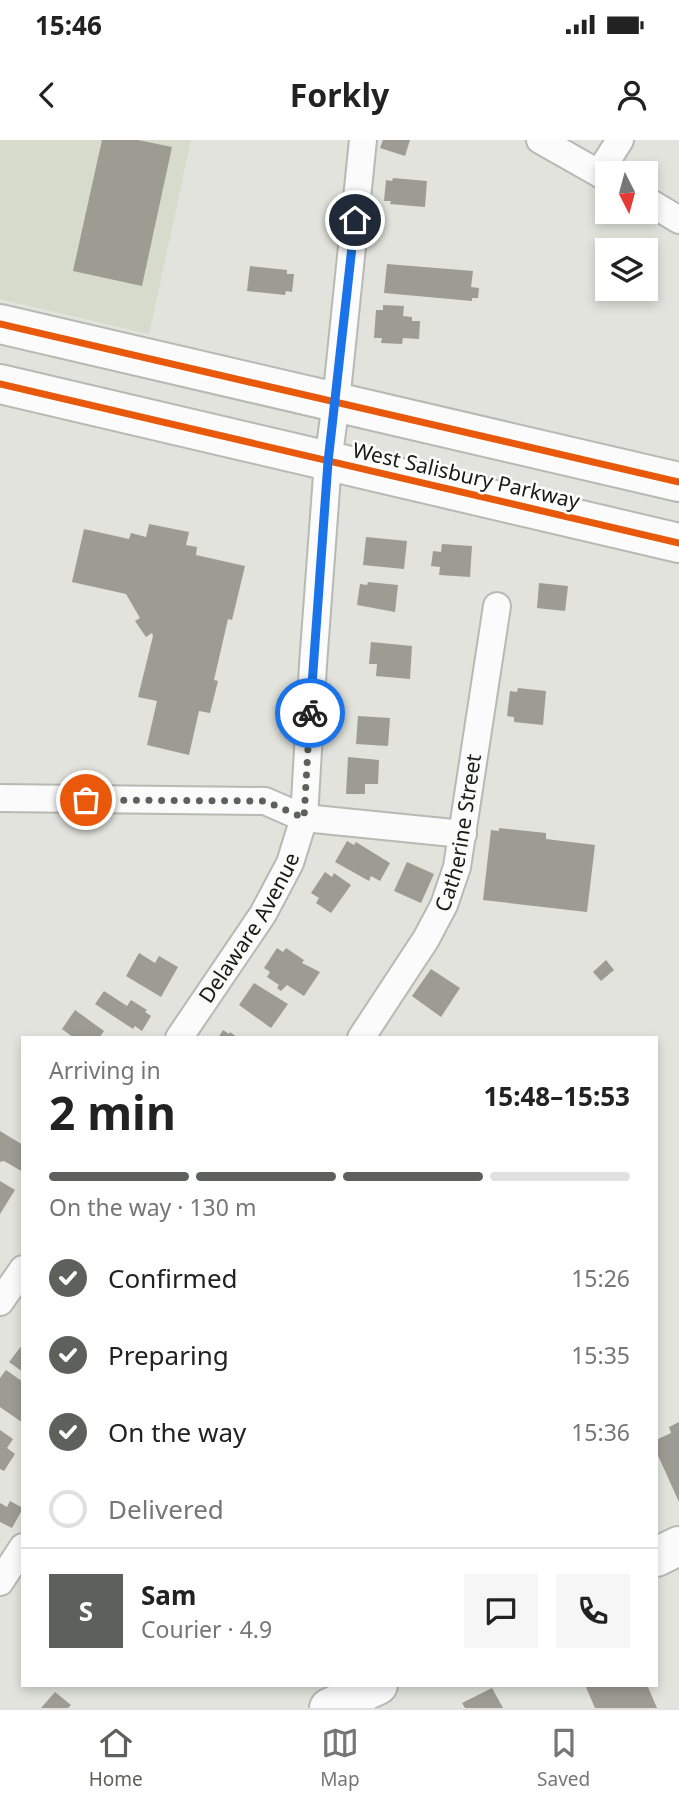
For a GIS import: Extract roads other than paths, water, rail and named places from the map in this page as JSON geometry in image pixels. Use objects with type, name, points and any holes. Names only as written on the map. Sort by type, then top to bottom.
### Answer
[{"type":"main road","name":"West Salisbury Parkway","points":[[0,324],[679,482]]},
{"type":"main road","name":"West Salisbury Parkway","points":[[0,384],[679,543]]},
{"type":"main road","points":[[658,1556],[679,1546]]},
{"type":"main road","points":[[329,1708],[374,1687]]},
{"type":"street","name":"Delaware Avenue","points":[[180,1036],[263,914],[290,863],[304,818],[328,462],[363,140]]},
{"type":"street","points":[[540,140],[595,171]]},
{"type":"street","points":[[610,161],[620,140]]},
{"type":"street","points":[[658,208],[679,220]]},
{"type":"street","name":"Catherine Street","points":[[362,1036],[426,939],[444,905],[457,867],[497,606]]},
{"type":"street","points":[[0,798],[265,801],[304,818],[463,834]]},
{"type":"street","points":[[0,1302],[21,1272]]},
{"type":"street","points":[[0,1582],[21,1551]]}]
